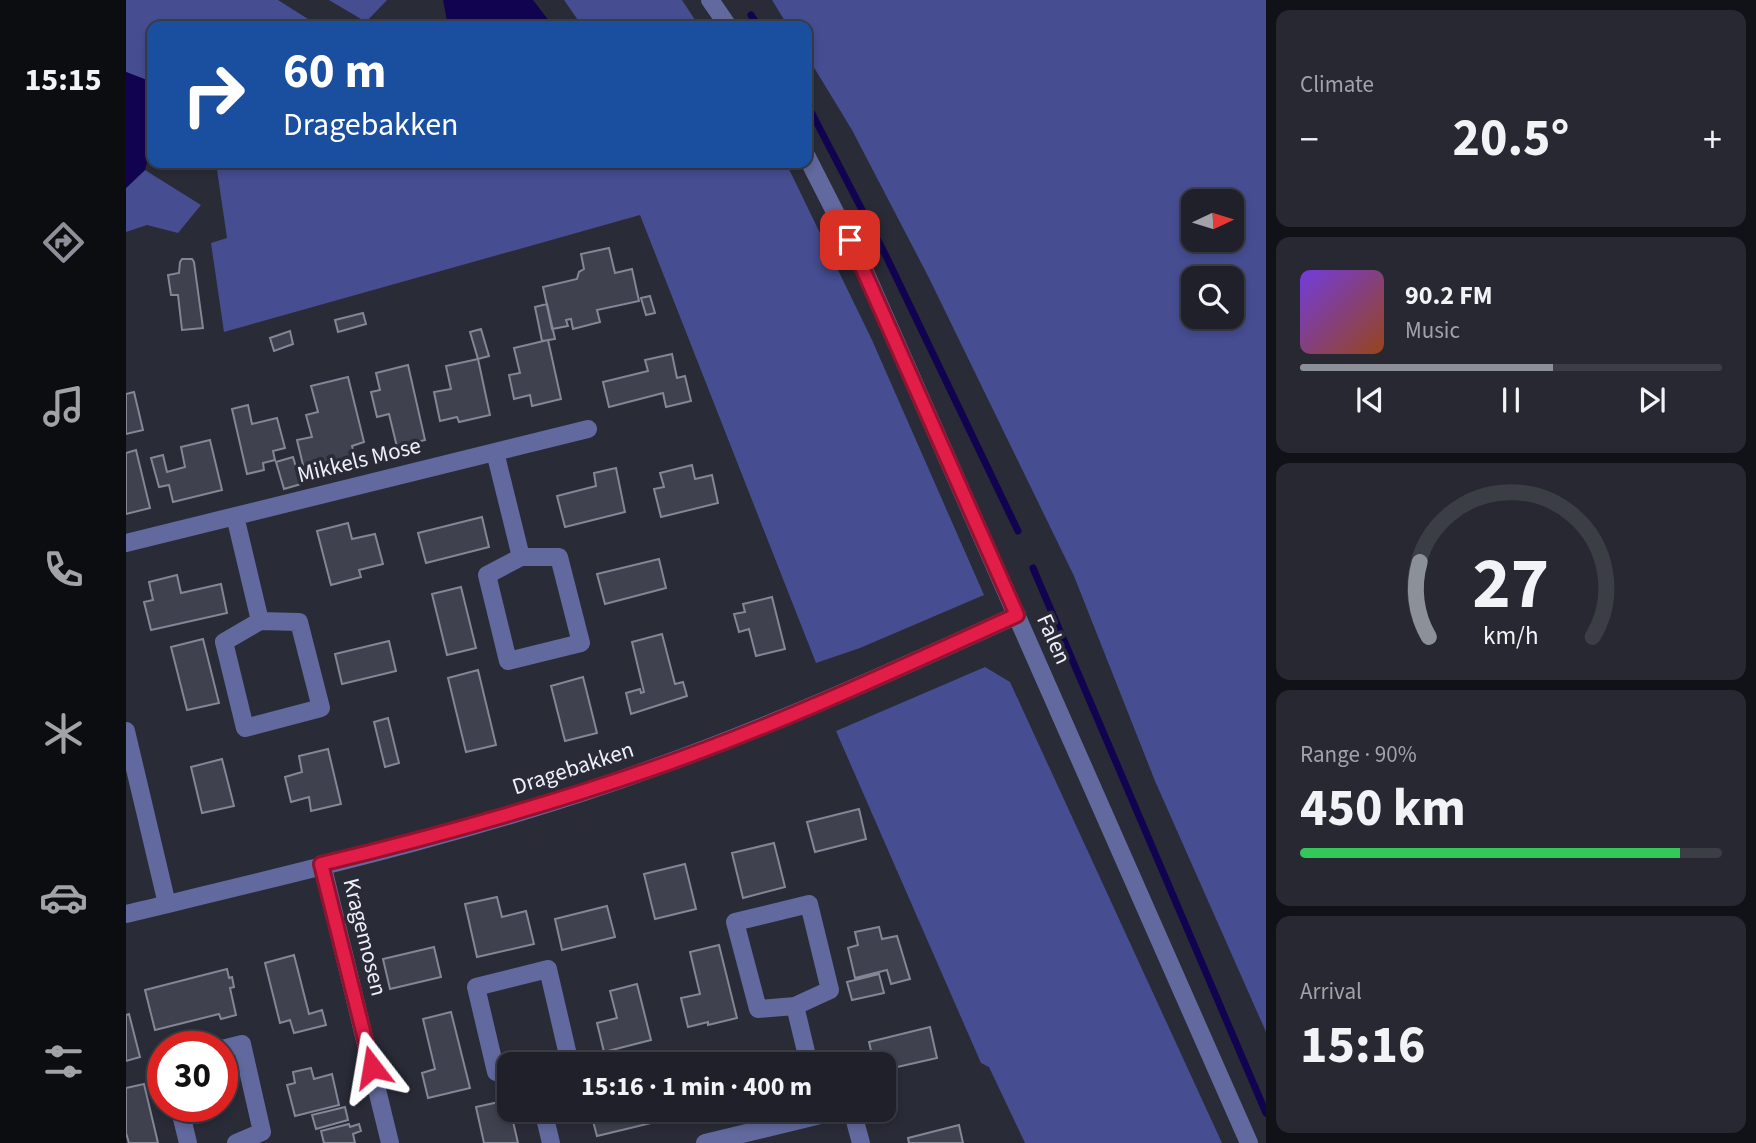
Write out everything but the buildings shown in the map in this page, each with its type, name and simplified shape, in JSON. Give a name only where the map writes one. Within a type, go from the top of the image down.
[{"type":"street","points":[[710,0],[725,21]]},
{"type":"street","name":"Falen","points":[[812,167],[862,265],[1249,1143]]},
{"type":"street","name":"Mikkels Mose","points":[[126,543],[588,429]]},
{"type":"street","points":[[495,452],[521,557]]},
{"type":"street","points":[[234,516],[260,621]]},
{"type":"street","points":[[521,557],[559,557],[581,643],[508,661],[487,575],[521,557]]},
{"type":"street","name":"Dragebakken","points":[[126,914],[450,833],[655,768],[788,717],[1017,615]]},
{"type":"street","points":[[260,621],[299,622],[321,708],[245,728],[224,642],[260,621]]},
{"type":"street","points":[[126,731],[167,904]]},
{"type":"street","name":"Kragemosen","points":[[321,864],[390,1143]]},
{"type":"street","points":[[809,904],[830,990],[794,1006],[758,1010],[735,922],[809,904]]},
{"type":"street","points":[[497,1072],[476,987],[548,969],[567,1052]]},
{"type":"street","points":[[794,1006],[806,1052]]},
{"type":"street","points":[[236,1143],[262,1132],[242,1044],[238,1045]]},
{"type":"street","points":[[183,1122],[188,1143]]},
{"type":"street","points":[[546,1122],[551,1143]]},
{"type":"street","points":[[705,1143],[784,1122]]},
{"type":"street","points":[[855,1122],[861,1143]]},
{"type":"shaded area","points":[[126,0],[278,0],[311,21],[147,21],[147,80],[126,72]]},
{"type":"shaded area","points":[[329,0],[387,0],[364,21]]},
{"type":"shaded area","points":[[443,0],[533,0],[549,21],[447,21]]},
{"type":"shaded area","points":[[564,0],[682,0],[696,21],[579,21]]},
{"type":"shaded area","points":[[772,0],[1266,0],[1266,1032],[1155,781],[1074,576],[929,278],[852,130],[812,64],[812,21],[785,21]]},
{"type":"shaded area","points":[[126,72],[147,80],[147,162],[145,170],[126,188]]},
{"type":"shaded area","points":[[217,168],[788,168],[872,340],[984,595],[860,648],[816,663],[640,215],[224,332],[211,243],[227,238]]},
{"type":"shaded area","points":[[145,170],[201,205],[178,233],[147,225],[126,232],[126,188]]},
{"type":"shaded area","points":[[985,667],[1010,682],[1222,1143],[1025,1143],[989,1067],[981,1063],[836,731]]},
{"type":"waterway","points":[[751,15],[755,21]]},
{"type":"waterway","points":[[812,114],[887,258],[1018,531]]},
{"type":"waterway","points":[[1033,568],[1266,1113]]},
{"type":"route","points":[[372,1067],[321,864],[450,833],[655,768],[788,717],[1017,615],[850,240]]}]
